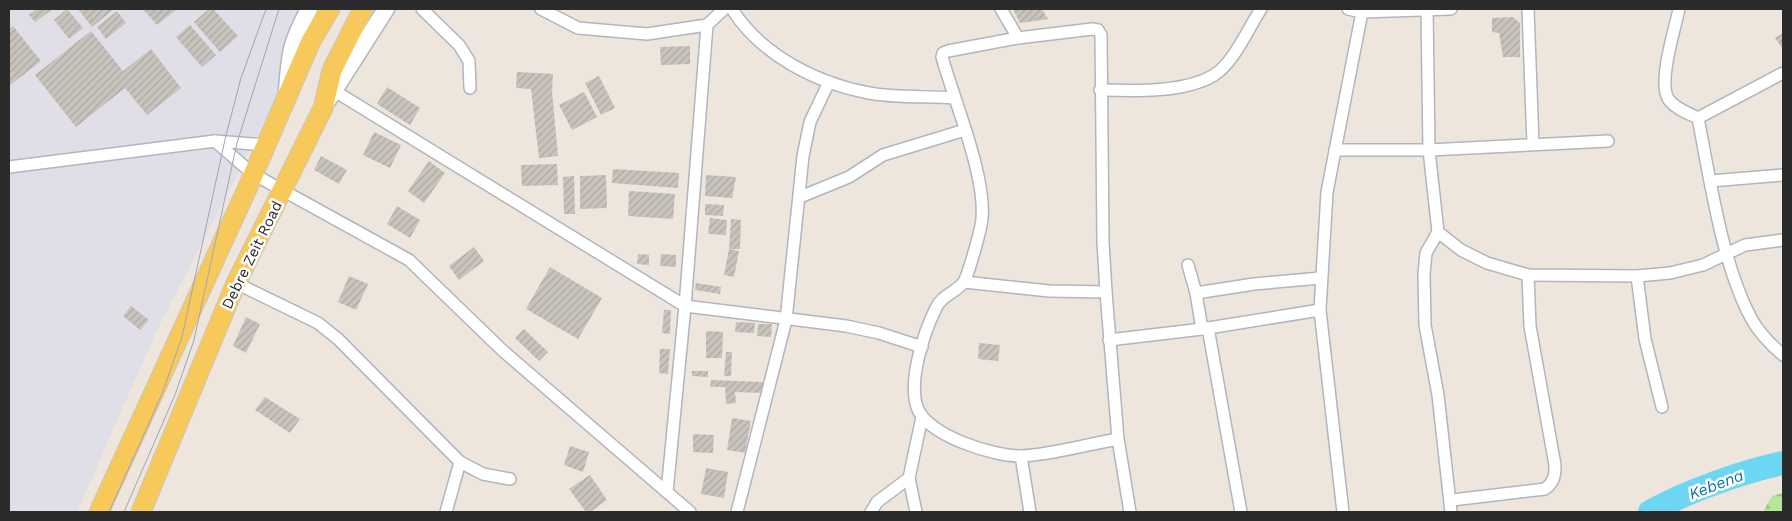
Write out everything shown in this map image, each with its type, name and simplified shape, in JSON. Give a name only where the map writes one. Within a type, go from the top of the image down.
[{"type":"main road","points":[[287,96],[290,50],[297,31],[309,9]]},
{"type":"main road","name":"Debre Zeit Road","points":[[99,512],[267,145],[311,41],[330,9]]},
{"type":"main road","points":[[323,108],[332,70],[363,9]]},
{"type":"main road","name":"Debre Zeit Road","points":[[141,512],[236,283],[323,108],[386,9]]},
{"type":"street","points":[[422,9],[459,45],[469,61],[470,88]]},
{"type":"street","points":[[540,9],[578,28],[647,34],[707,25],[724,9]]},
{"type":"street","points":[[732,9],[754,37],[778,56],[829,82],[870,93],[953,98]]},
{"type":"street","points":[[1001,9],[1018,38]]},
{"type":"street","points":[[1100,90],[1163,90],[1214,75],[1227,63],[1262,9]]},
{"type":"street","points":[[1348,9],[1362,12],[1451,9]]},
{"type":"street","points":[[1427,9],[1429,150],[1438,232],[1426,253],[1424,274],[1425,325],[1438,396],[1451,506],[1545,489],[1555,477],[1555,465],[1530,326],[1528,275]]},
{"type":"street","points":[[1528,9],[1533,144]]},
{"type":"street","points":[[1679,9],[1664,81],[1667,98],[1676,107],[1698,118]]},
{"type":"street","points":[[1343,512],[1320,310],[1321,278],[1327,192],[1362,12]]},
{"type":"street","points":[[667,492],[685,306],[707,25]]},
{"type":"street","points":[[1118,440],[1021,456],[972,448],[954,440],[922,417],[917,408],[914,396],[922,347],[937,305],[964,282],[982,220],[983,208],[965,130],[953,98],[942,58],[943,53],[1018,38],[1092,29],[1098,30],[1101,41],[1100,90],[1109,340],[1118,440],[1130,512]]},
{"type":"street","points":[[1698,118],[1783,73]]},
{"type":"street","points":[[736,512],[786,320],[803,156],[810,122],[829,82]]},
{"type":"street","points":[[333,90],[685,306],[846,326],[879,333],[922,347]]},
{"type":"street","points":[[1698,118],[1710,181],[1737,286],[1751,319],[1769,343],[1783,355]]},
{"type":"street","points":[[800,197],[849,177],[883,155],[965,130]]},
{"type":"street","points":[[9,166],[215,141],[267,145]]},
{"type":"street","points":[[215,141],[253,174],[282,192],[409,260],[502,350],[690,512]]},
{"type":"street","points":[[1335,150],[1429,150],[1608,141]]},
{"type":"street","points":[[1710,181],[1783,175]]},
{"type":"street","points":[[1438,232],[1461,250],[1487,263],[1528,275],[1637,276],[1703,265],[1745,245],[1783,240]]},
{"type":"street","points":[[1188,265],[1205,329],[1241,512]]},
{"type":"street","points":[[1637,276],[1646,339],[1662,407]]},
{"type":"street","points":[[1196,293],[1254,284],[1321,278]]},
{"type":"street","points":[[964,282],[1049,291],[1106,292]]},
{"type":"street","points":[[236,283],[318,323],[338,339],[460,462],[483,474],[510,479]]},
{"type":"street","points":[[1109,340],[1205,329],[1320,310]]},
{"type":"street","points":[[916,512],[909,478],[922,417]]},
{"type":"street","points":[[1021,456],[1030,512]]},
{"type":"street","points":[[446,512],[460,462]]},
{"type":"street","points":[[871,512],[877,502],[909,478]]},
{"type":"shaded area","points":[[9,9],[322,9],[157,330],[77,512],[9,512]]},
{"type":"green space","points":[[1783,493],[1783,512],[1763,512],[1772,496]]},
{"type":"building","points":[[37,9],[53,9],[35,22],[29,15]]},
{"type":"building","points":[[67,9],[83,28],[69,39],[54,20]]},
{"type":"building","points":[[78,9],[114,9],[92,27]]},
{"type":"building","points":[[143,9],[177,9],[157,25]]},
{"type":"building","points":[[209,9],[213,9],[238,36],[220,52],[194,22]]},
{"type":"building","points":[[1013,9],[1042,9],[1048,19],[1020,23]]},
{"type":"building","points":[[117,11],[126,23],[106,39],[97,27]]},
{"type":"building","points":[[1513,17],[1520,23],[1520,57],[1503,57],[1499,33],[1492,32],[1492,18]]},
{"type":"building","points":[[190,25],[216,55],[202,67],[176,37]]},
{"type":"building","points":[[13,26],[41,61],[9,86],[9,29]]},
{"type":"building","points":[[91,31],[123,71],[151,49],[181,88],[147,115],[125,88],[76,127],[35,75]]},
{"type":"building","points":[[1783,33],[1783,49],[1775,38]]},
{"type":"building","points":[[690,46],[690,64],[661,65],[660,47]]},
{"type":"building","points":[[517,72],[553,74],[552,91],[558,156],[539,158],[531,89],[516,88]]},
{"type":"building","points":[[599,76],[615,108],[601,115],[585,83]]},
{"type":"building","points":[[387,87],[420,108],[410,125],[377,104]]},
{"type":"building","points":[[584,92],[597,117],[572,130],[559,105]]},
{"type":"building","points":[[374,132],[401,145],[390,168],[363,155]]},
{"type":"building","points":[[321,156],[347,170],[339,184],[314,170]]},
{"type":"building","points":[[429,161],[445,173],[424,203],[408,191]]},
{"type":"building","points":[[557,164],[558,185],[522,186],[521,165]]},
{"type":"building","points":[[613,169],[679,173],[678,188],[612,183]]},
{"type":"building","points":[[606,175],[607,208],[580,209],[580,176]]},
{"type":"building","points":[[706,175],[736,177],[732,198],[705,196]]},
{"type":"building","points":[[574,176],[575,214],[564,214],[563,177]]},
{"type":"building","points":[[629,191],[675,194],[673,219],[628,216]]},
{"type":"building","points":[[705,204],[724,205],[723,216],[705,215]]},
{"type":"building","points":[[397,206],[420,220],[410,238],[387,224]]},
{"type":"building","points":[[710,218],[727,220],[726,235],[708,234]]},
{"type":"building","points":[[731,219],[741,220],[740,249],[729,249]]},
{"type":"building","points":[[474,247],[484,261],[459,280],[449,266]]},
{"type":"building","points":[[729,249],[739,251],[734,277],[724,275]]},
{"type":"building","points":[[638,254],[649,255],[649,265],[637,264]]},
{"type":"building","points":[[661,254],[676,255],[676,267],[660,266]]},
{"type":"building","points":[[550,267],[602,298],[578,339],[526,309]]},
{"type":"building","points":[[349,276],[368,284],[356,310],[338,302]]},
{"type":"building","points":[[696,283],[721,287],[720,294],[695,290]]},
{"type":"building","points":[[131,306],[149,320],[140,330],[123,316]]},
{"type":"building","points":[[664,310],[671,310],[670,334],[662,333]]},
{"type":"building","points":[[246,317],[260,324],[246,353],[233,346]]},
{"type":"building","points":[[736,322],[755,323],[754,333],[735,332]]},
{"type":"building","points":[[758,324],[772,324],[771,337],[757,336]]},
{"type":"building","points":[[524,329],[548,352],[539,361],[515,338]]},
{"type":"building","points":[[706,331],[723,332],[722,358],[706,358]]},
{"type":"building","points":[[979,343],[1000,345],[998,361],[978,359]]},
{"type":"building","points":[[660,349],[670,349],[668,374],[659,373]]},
{"type":"building","points":[[726,352],[732,352],[731,376],[724,376]]},
{"type":"building","points":[[692,371],[708,371],[708,377],[692,376]]},
{"type":"building","points":[[711,380],[763,382],[763,393],[735,392],[736,403],[726,404],[725,387],[710,387]]},
{"type":"building","points":[[265,397],[300,419],[290,433],[255,410]]},
{"type":"building","points":[[732,418],[751,421],[745,453],[727,450]]},
{"type":"building","points":[[693,434],[714,435],[713,453],[693,452]]},
{"type":"building","points":[[570,446],[589,452],[583,472],[564,465]]},
{"type":"building","points":[[706,468],[728,472],[724,498],[701,494]]},
{"type":"building","points":[[590,475],[607,500],[590,512],[586,512],[569,489]]},
{"type":"waterway","name":"Kebena","points":[[1650,512],[1715,483],[1783,463]]},
{"type":"tram line","points":[[109,512],[162,394],[182,337],[226,135],[241,78],[266,9]]},
{"type":"tram line","points":[[124,512],[175,395],[194,340],[237,143],[279,9]]}]
